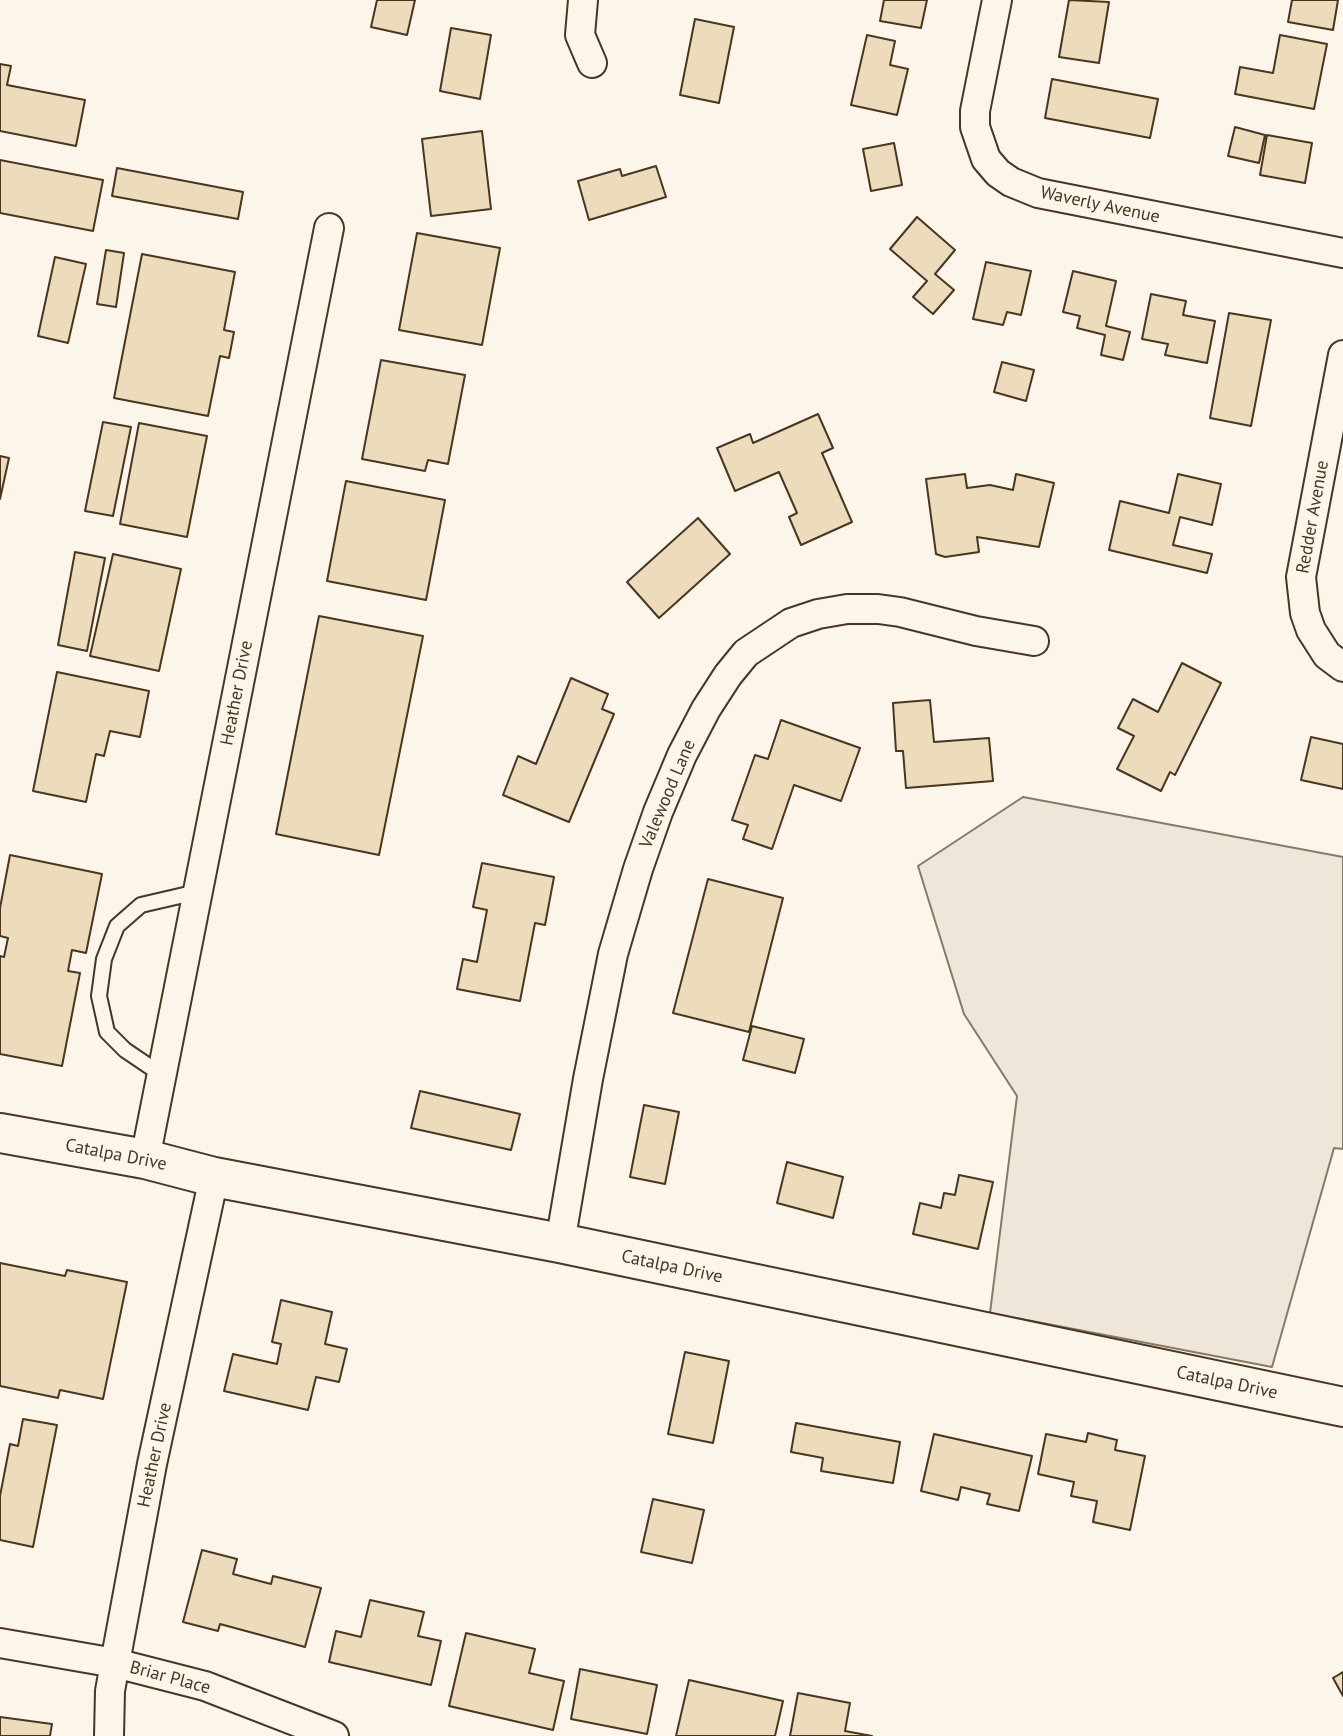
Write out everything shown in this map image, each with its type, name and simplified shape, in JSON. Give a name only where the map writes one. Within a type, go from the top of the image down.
[{"type":"street","points":[[583,0],[580,35],[592,63]]},
{"type":"street","name":"Waverly Avenue","points":[[997,0],[975,111],[975,127],[986,159],[998,173],[1011,182],[1038,193],[1343,253]]},
{"type":"street","name":"Heather Drive","points":[[145,1159],[329,228]]},
{"type":"street","name":"Redder Avenue","points":[[1343,355],[1301,577],[1305,613],[1311,630],[1327,655],[1343,667]]},
{"type":"street","name":"Valewood Lane","points":[[560,1243],[613,954],[638,869],[682,755],[706,709],[746,653],[791,623],[818,614],[847,610],[878,609],[900,612],[976,631],[1034,641]]},
{"type":"street","name":"Catalpa Drive","points":[[0,1133],[145,1159],[214,1177],[560,1243],[1343,1407]]},
{"type":"street","name":"Heather Drive","points":[[109,1736],[110,1691],[152,1464],[214,1177]]},
{"type":"street","name":"Briar Place","points":[[0,1643],[115,1663],[205,1686],[334,1736]]},
{"type":"lane","points":[[162,1074],[125,1050],[107,1032],[99,996],[104,960],[117,926],[141,905],[197,892]]},
{"type":"shaded area","points":[[1023,797],[1343,857],[1343,1149],[1334,1148],[1272,1367],[990,1313],[1017,1096],[964,1014],[918,866]]},
{"type":"building","points":[[377,0],[415,0],[407,35],[371,27]]},
{"type":"building","points":[[884,0],[927,0],[921,28],[880,21]]},
{"type":"building","points":[[1069,0],[1109,2],[1099,63],[1059,57]]},
{"type":"building","points":[[1292,0],[1338,0],[1333,30],[1288,22]]},
{"type":"building","points":[[695,19],[734,27],[719,103],[680,95]]},
{"type":"building","points":[[451,28],[491,35],[480,99],[440,91]]},
{"type":"building","points":[[867,35],[895,41],[890,65],[908,69],[897,115],[851,105]]},
{"type":"building","points":[[1280,35],[1327,44],[1314,109],[1235,94],[1240,67],[1273,73]]},
{"type":"building","points":[[0,64],[11,66],[7,85],[85,100],[76,146],[0,131]]},
{"type":"building","points":[[1052,79],[1158,99],[1150,138],[1045,118]]},
{"type":"building","points":[[1235,127],[1265,135],[1259,163],[1228,156]]},
{"type":"building","points":[[482,131],[491,209],[431,216],[422,139]]},
{"type":"building","points":[[1267,135],[1312,143],[1305,183],[1260,175]]},
{"type":"building","points":[[894,143],[902,185],[871,191],[863,149]]},
{"type":"building","points":[[0,160],[103,180],[93,231],[0,213]]},
{"type":"building","points":[[656,166],[666,197],[589,220],[578,181],[620,169],[622,176]]},
{"type":"building","points":[[117,168],[243,192],[238,219],[112,196]]},
{"type":"building","points":[[917,217],[955,250],[935,274],[954,290],[933,314],[913,297],[927,281],[890,249]]},
{"type":"building","points":[[417,233],[500,248],[482,345],[399,330]]},
{"type":"building","points":[[106,250],[124,253],[116,307],[97,304]]},
{"type":"building","points":[[142,254],[235,272],[224,330],[234,332],[229,358],[220,356],[208,416],[114,398]]},
{"type":"building","points":[[55,257],[86,264],[68,343],[38,336]]},
{"type":"building","points":[[986,262],[1031,271],[1021,315],[1007,312],[1003,325],[973,319]]},
{"type":"building","points":[[1073,271],[1116,281],[1106,326],[1130,332],[1123,360],[1101,355],[1105,335],[1077,328],[1080,316],[1063,312]]},
{"type":"building","points":[[1151,294],[1186,301],[1183,315],[1215,321],[1207,363],[1165,355],[1168,344],[1142,339]]},
{"type":"building","points":[[1229,313],[1271,320],[1251,426],[1210,418]]},
{"type":"building","points":[[381,360],[465,375],[448,464],[428,460],[425,471],[362,459]]},
{"type":"building","points":[[1002,362],[1034,370],[1026,401],[994,392]]},
{"type":"building","points":[[818,414],[833,448],[822,453],[852,522],[801,545],[789,517],[797,513],[779,472],[735,491],[717,448],[750,434],[753,443]]},
{"type":"building","points":[[103,422],[131,427],[113,516],[85,511]]},
{"type":"building","points":[[139,423],[207,436],[187,537],[120,524]]},
{"type":"building","points":[[0,456],[9,458],[0,499]]},
{"type":"building","points":[[965,474],[967,488],[990,485],[1013,490],[1016,474],[1054,483],[1039,547],[977,537],[979,552],[945,557],[936,554],[926,479]]},
{"type":"building","points":[[1178,474],[1221,484],[1212,525],[1180,517],[1173,545],[1212,554],[1207,573],[1109,550],[1120,501],[1169,513]]},
{"type":"building","points":[[346,481],[445,500],[426,600],[327,581]]},
{"type":"building","points":[[698,518],[730,554],[659,618],[627,582]]},
{"type":"building","points":[[75,552],[105,558],[87,651],[58,645]]},
{"type":"building","points":[[113,554],[181,569],[159,671],[90,656]]},
{"type":"building","points":[[319,616],[423,636],[379,855],[276,834]]},
{"type":"building","points":[[1182,663],[1221,683],[1175,775],[1170,772],[1161,791],[1117,769],[1134,736],[1118,728],[1133,699],[1158,712]]},
{"type":"building","points":[[57,672],[149,691],[140,737],[110,731],[104,756],[96,754],[86,802],[33,791]]},
{"type":"building","points":[[571,678],[608,694],[602,709],[614,714],[569,822],[503,795],[518,756],[536,764]]},
{"type":"building","points":[[930,700],[934,742],[989,738],[993,781],[906,788],[903,751],[896,751],[893,703]]},
{"type":"building","points":[[781,720],[860,748],[841,801],[794,785],[772,849],[743,839],[748,825],[732,820],[755,755],[768,759]]},
{"type":"building","points":[[1311,737],[1343,744],[1343,789],[1301,780]]},
{"type":"building","points":[[10,855],[102,874],[86,953],[72,950],[68,971],[80,973],[62,1066],[0,1054],[0,956],[4,957],[8,938],[0,936],[0,908]]},
{"type":"building","points":[[482,863],[554,877],[545,925],[535,923],[520,1001],[457,989],[463,959],[477,962],[487,910],[473,907]]},
{"type":"building","points":[[708,879],[783,898],[749,1032],[673,1013]]},
{"type":"building","points":[[752,1026],[804,1039],[795,1073],[743,1060]]},
{"type":"building","points":[[420,1091],[520,1114],[511,1150],[411,1128]]},
{"type":"building","points":[[644,1105],[679,1112],[665,1184],[630,1177]]},
{"type":"building","points":[[787,1162],[843,1177],[833,1218],[777,1203]]},
{"type":"building","points":[[959,1175],[993,1182],[978,1249],[913,1234],[920,1203],[941,1208],[944,1193],[955,1195]]},
{"type":"building","points":[[0,1263],[65,1276],[67,1270],[127,1282],[103,1399],[60,1390],[58,1398],[0,1386]]},
{"type":"building","points":[[281,1300],[332,1312],[325,1344],[347,1349],[339,1382],[316,1377],[308,1410],[224,1391],[233,1354],[277,1364],[281,1344],[272,1342]]},
{"type":"building","points":[[685,1352],[729,1361],[713,1443],[668,1434]]},
{"type":"building","points":[[23,1419],[57,1425],[33,1547],[0,1540],[0,1496],[10,1444],[18,1446]]},
{"type":"building","points":[[796,1423],[900,1442],[893,1483],[821,1471],[823,1458],[791,1452]]},
{"type":"building","points":[[1088,1433],[1117,1440],[1115,1450],[1145,1456],[1130,1530],[1093,1522],[1097,1501],[1071,1496],[1074,1482],[1038,1474],[1046,1434],[1086,1442]]},
{"type":"building","points":[[934,1434],[1032,1456],[1019,1511],[987,1504],[990,1494],[961,1487],[958,1500],[921,1491]]},
{"type":"building","points":[[653,1499],[704,1510],[692,1563],[641,1552]]},
{"type":"building","points":[[202,1550],[237,1559],[233,1574],[271,1584],[273,1576],[321,1588],[305,1647],[220,1624],[218,1631],[183,1622]]},
{"type":"building","points":[[370,1600],[424,1612],[418,1636],[441,1641],[431,1685],[329,1662],[336,1631],[361,1637]]},
{"type":"building","points":[[466,1633],[535,1649],[529,1673],[564,1681],[553,1730],[449,1706]]},
{"type":"building","points":[[580,1669],[657,1685],[647,1734],[571,1719]]},
{"type":"building","points":[[1343,1672],[1343,1696],[1333,1678]]},
{"type":"building","points":[[689,1680],[783,1701],[775,1736],[676,1736]]},
{"type":"building","points":[[798,1693],[850,1703],[845,1731],[872,1736],[790,1736]]},
{"type":"building","points":[[0,1717],[52,1724],[50,1736],[0,1736]]}]
